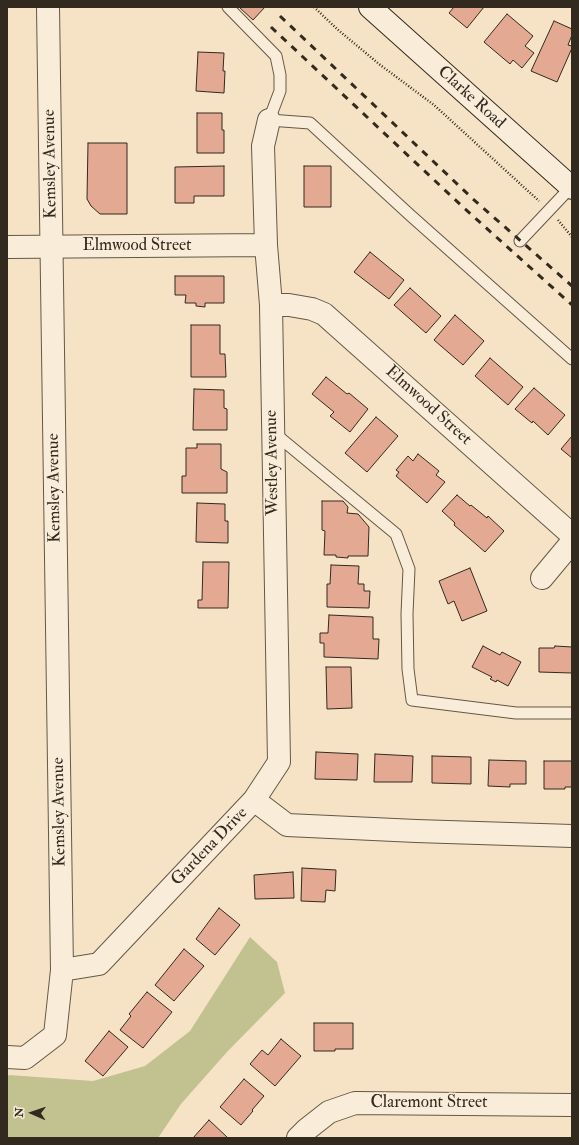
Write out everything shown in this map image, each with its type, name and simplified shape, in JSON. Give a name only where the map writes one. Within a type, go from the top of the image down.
[{"type":"street","name":"Kemsley Avenue","points":[[48,7],[62,970]]},
{"type":"street","name":"Clarke Road","points":[[370,7],[572,188]]},
{"type":"street","name":"Westley Avenue","points":[[254,800],[279,762],[272,432],[271,305],[266,245],[263,146],[269,120]]},
{"type":"street","name":"Elmwood Street","points":[[7,247],[266,245]]},
{"type":"street","name":"Elmwood Street","points":[[271,305],[289,305],[312,309],[324,314],[572,534]]},
{"type":"street","points":[[542,578],[572,542]]},
{"type":"street","name":"Gardena Drive","points":[[62,970],[99,964],[254,800],[287,825],[572,836]]},
{"type":"street","points":[[7,1057],[25,1058],[55,1035],[62,970]]},
{"type":"street","name":"Claremont Street","points":[[298,1138],[330,1112],[355,1103],[572,1104]]},
{"type":"lane","points":[[228,7],[276,56],[280,75],[280,90],[269,120],[310,123],[410,215],[572,359]]},
{"type":"lane","points":[[520,241],[572,188]]},
{"type":"lane","points":[[272,432],[396,534],[409,569],[407,661],[412,700],[516,713],[572,713]]},
{"type":"path","points":[[314,7],[379,64],[434,105],[549,211],[572,236]]},
{"type":"green space","points":[[250,937],[277,962],[285,993],[227,1052],[181,1104],[158,1138],[7,1138],[7,1077],[9,1075],[93,1081],[145,1066],[190,1031]]},
{"type":"building","points":[[239,7],[265,7],[253,20]]},
{"type":"building","points":[[454,7],[484,7],[467,28],[449,13]]},
{"type":"building","points":[[507,14],[533,36],[525,46],[534,53],[522,68],[513,60],[510,64],[484,42]]},
{"type":"building","points":[[554,21],[572,29],[572,35],[568,45],[572,46],[572,48],[557,82],[531,71]]},
{"type":"building","points":[[198,52],[224,53],[224,93],[196,91]]},
{"type":"building","points":[[197,113],[222,113],[224,153],[197,153]]},
{"type":"building","points":[[88,143],[127,143],[127,214],[100,214],[91,206],[87,199]]},
{"type":"building","points":[[224,166],[224,196],[194,196],[194,203],[175,203],[175,167]]},
{"type":"building","points":[[304,166],[331,166],[331,207],[304,207]]},
{"type":"building","points":[[370,252],[404,280],[389,299],[354,272]]},
{"type":"building","points":[[175,276],[224,276],[224,303],[205,303],[205,307],[196,306],[196,303],[185,303],[186,295],[175,295]]},
{"type":"building","points":[[410,288],[441,316],[426,333],[394,305]]},
{"type":"building","points":[[455,315],[484,341],[463,365],[434,340]]},
{"type":"building","points":[[191,325],[220,325],[220,354],[225,354],[226,377],[191,377]]},
{"type":"building","points":[[490,358],[523,387],[508,405],[475,376]]},
{"type":"building","points":[[326,377],[347,394],[349,393],[368,409],[350,432],[330,416],[334,412],[312,394]]},
{"type":"building","points":[[534,388],[565,415],[548,435],[533,421],[532,423],[515,409]]},
{"type":"building","points":[[194,389],[224,390],[224,408],[227,409],[227,430],[193,430]]},
{"type":"building","points":[[376,417],[398,436],[367,472],[345,453]]},
{"type":"building","points":[[572,436],[572,458],[561,449]]},
{"type":"building","points":[[197,444],[221,444],[221,469],[227,472],[227,493],[182,493],[182,476],[186,476],[186,448],[197,448]]},
{"type":"building","points":[[418,454],[439,471],[436,475],[445,482],[427,503],[396,476],[399,472],[396,470],[408,456],[413,461]]},
{"type":"building","points":[[457,495],[487,518],[488,516],[504,531],[485,552],[454,525],[455,523],[442,511]]},
{"type":"building","points":[[322,501],[343,501],[348,507],[347,513],[358,514],[369,527],[368,556],[348,556],[348,558],[336,557],[336,555],[324,555],[325,531],[322,530]]},
{"type":"building","points":[[197,503],[225,504],[225,521],[228,521],[228,543],[196,542]]},
{"type":"building","points":[[203,562],[229,562],[228,608],[198,608],[198,600],[202,600]]},
{"type":"building","points":[[331,565],[359,566],[358,584],[364,584],[364,591],[370,591],[369,608],[327,607],[327,584],[330,584]]},
{"type":"building","points":[[470,568],[487,611],[462,621],[454,601],[448,604],[439,581]]},
{"type":"building","points":[[329,615],[373,617],[373,639],[379,639],[378,659],[324,657],[324,643],[320,643],[320,633],[328,633]]},
{"type":"building","points":[[483,646],[500,655],[502,652],[521,662],[508,686],[497,680],[496,682],[490,679],[492,677],[472,667]]},
{"type":"building","points":[[555,646],[572,647],[572,673],[539,672],[539,648],[554,648]]},
{"type":"building","points":[[326,667],[351,667],[352,708],[327,709]]},
{"type":"building","points":[[316,752],[358,754],[357,780],[315,779]]},
{"type":"building","points":[[375,754],[413,756],[412,782],[374,782]]},
{"type":"building","points":[[432,756],[471,757],[471,784],[432,783]]},
{"type":"building","points":[[489,760],[526,761],[526,784],[510,784],[510,787],[488,786]]},
{"type":"building","points":[[544,761],[572,761],[572,787],[565,787],[565,789],[544,789]]},
{"type":"building","points":[[302,868],[336,870],[335,891],[326,890],[325,902],[301,901]]},
{"type":"building","points":[[293,872],[294,898],[255,899],[254,875]]},
{"type":"building","points":[[219,908],[240,925],[215,955],[196,939]]},
{"type":"building","points":[[184,949],[204,966],[174,1001],[155,985]]},
{"type":"building","points":[[147,992],[172,1012],[143,1048],[120,1030],[131,1016],[129,1014]]},
{"type":"building","points":[[314,1023],[353,1023],[353,1049],[314,1051]]},
{"type":"building","points":[[109,1031],[128,1047],[103,1076],[85,1061]]},
{"type":"building","points":[[281,1039],[301,1056],[275,1086],[250,1064],[262,1050],[268,1055]]},
{"type":"building","points":[[244,1079],[264,1096],[241,1125],[220,1107]]},
{"type":"building","points":[[209,1120],[228,1138],[193,1138]]},
{"type":"railway","points":[[280,16],[473,199],[572,286]]},
{"type":"railway","points":[[271,27],[464,208],[572,305]]}]
